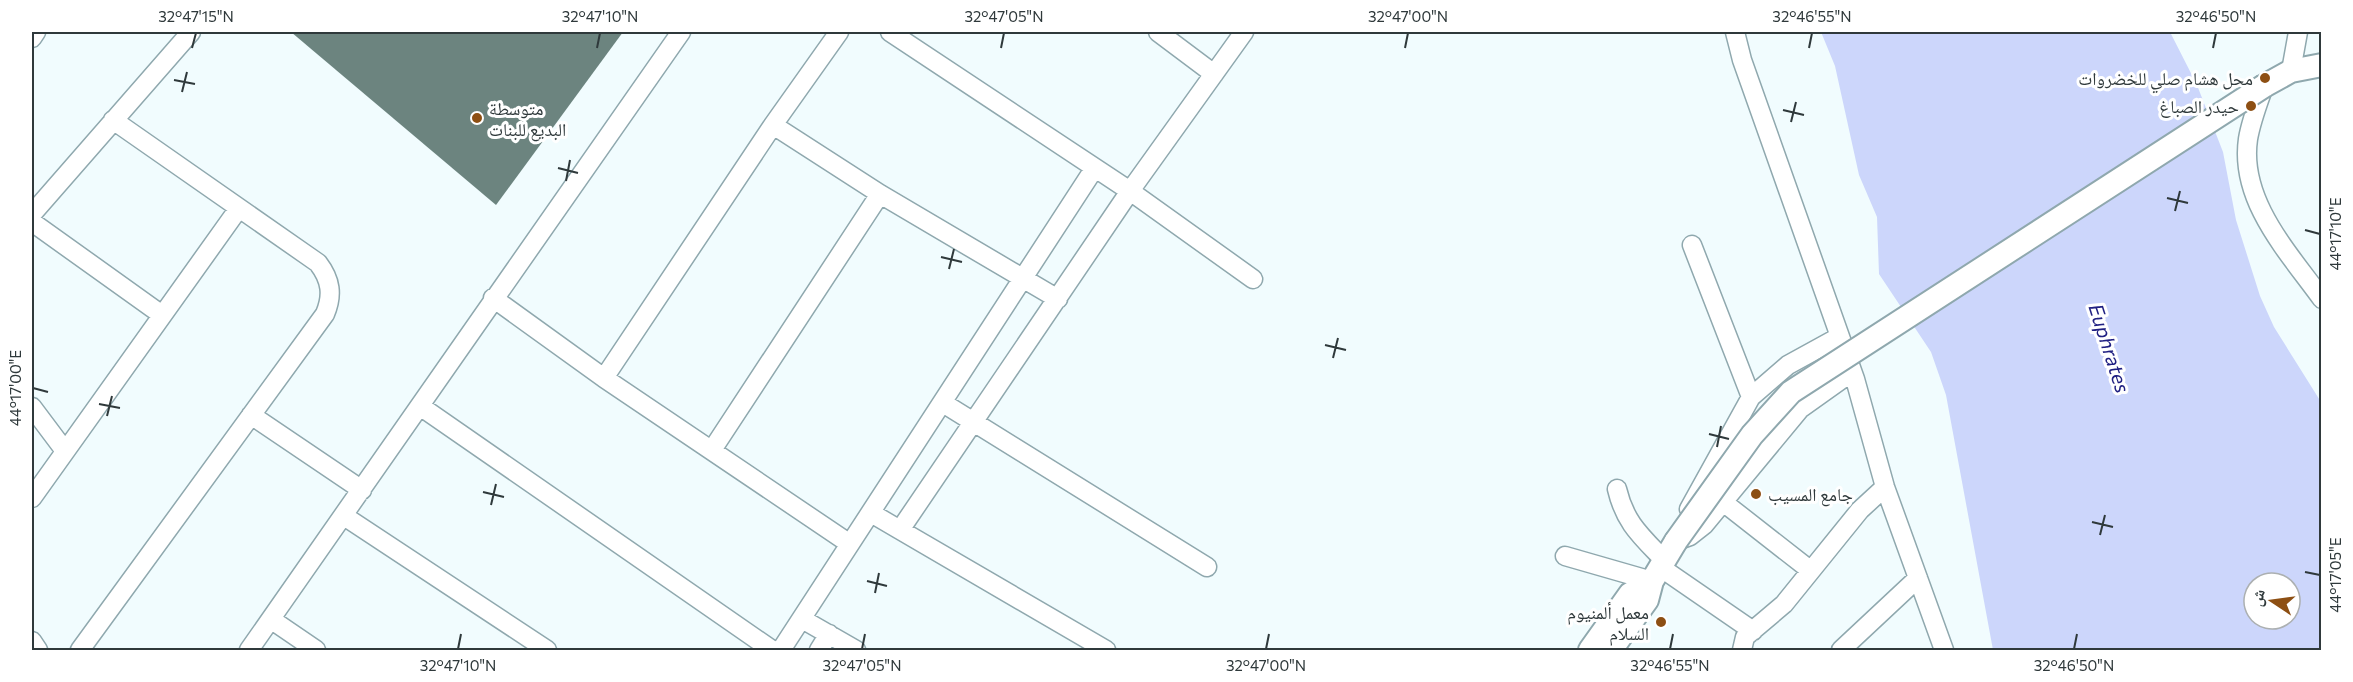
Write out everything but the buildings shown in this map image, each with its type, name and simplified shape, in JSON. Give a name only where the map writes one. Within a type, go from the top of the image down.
[{"type":"main road","points":[[1590,651],[1630,594],[1663,562],[1752,435],[1791,392],[2264,86],[2291,71],[2322,65]]},
{"type":"main road","points":[[1611,651],[1647,600],[1663,562]]},
{"type":"street","points":[[32,38],[36,32]]},
{"type":"street","points":[[32,214],[191,32]]},
{"type":"street","points":[[249,651],[493,298],[681,32]]},
{"type":"street","points":[[604,378],[773,125],[839,32]]},
{"type":"street","points":[[890,32],[1130,191],[1253,279]]},
{"type":"street","points":[[1158,32],[1214,74]]},
{"type":"street","points":[[900,530],[1130,191],[1244,32]]},
{"type":"street","points":[[1735,32],[1742,60],[1852,372],[1885,487],[1944,651]]},
{"type":"street","points":[[2291,71],[2298,32]]},
{"type":"street","points":[[2264,86],[2248,141],[2250,179],[2271,231],[2322,298]]},
{"type":"street","points":[[80,651],[325,314],[330,293],[329,282],[318,263],[114,120]]},
{"type":"street","points":[[773,125],[880,194],[1058,299]]},
{"type":"street","points":[[781,651],[1094,169]]},
{"type":"street","points":[[712,450],[880,194]]},
{"type":"street","points":[[32,498],[239,208]]},
{"type":"street","points":[[32,222],[162,315]]},
{"type":"street","points":[[1692,245],[1751,397]]},
{"type":"street","points":[[493,298],[604,378],[850,544]]},
{"type":"street","points":[[1663,562],[1685,516],[1751,397],[1773,375],[1839,337]]},
{"type":"street","points":[[1565,556],[1663,562],[1697,531],[1723,502],[1800,409],[1852,372]]},
{"type":"street","points":[[943,403],[1207,567]]},
{"type":"street","points":[[420,406],[772,651]]},
{"type":"street","points":[[32,407],[65,451]]},
{"type":"street","points":[[251,415],[362,490]]},
{"type":"street","points":[[1742,651],[1745,637],[1784,604],[1860,510],[1885,487]]},
{"type":"street","points":[[1617,489],[1622,510],[1629,524],[1663,562],[1753,631]]},
{"type":"street","points":[[1723,502],[1810,570]]},
{"type":"street","points":[[871,513],[1106,651]]},
{"type":"street","points":[[344,516],[547,651]]},
{"type":"street","points":[[1841,651],[1918,578]]},
{"type":"street","points":[[802,619],[856,651]]},
{"type":"street","points":[[272,620],[316,651]]},
{"type":"street","points":[[819,651],[828,634]]},
{"type":"street","points":[[32,641],[38,651]]},
{"type":"water","name":"Euphrates","points":[[1821,32],[2170,32],[2197,85],[2223,152],[2236,220],[2260,296],[2274,327],[2321,402],[2321,650],[1993,650],[1946,395],[1931,352],[1879,274],[1877,217],[1859,175],[1835,66]]},
{"type":"place","name":"محل هشام صلي للخضروات","points":[[2265,78]]},
{"type":"place","name":"حيدر الصباغ","points":[[2251,106]]},
{"type":"place","name":"متوسطة البديع للبنات","points":[[477,118]]},
{"type":"place","name":"جامع المسيب","points":[[1756,494]]},
{"type":"place","name":"معمل ألمنيوم السلام","points":[[1661,622]]}]
